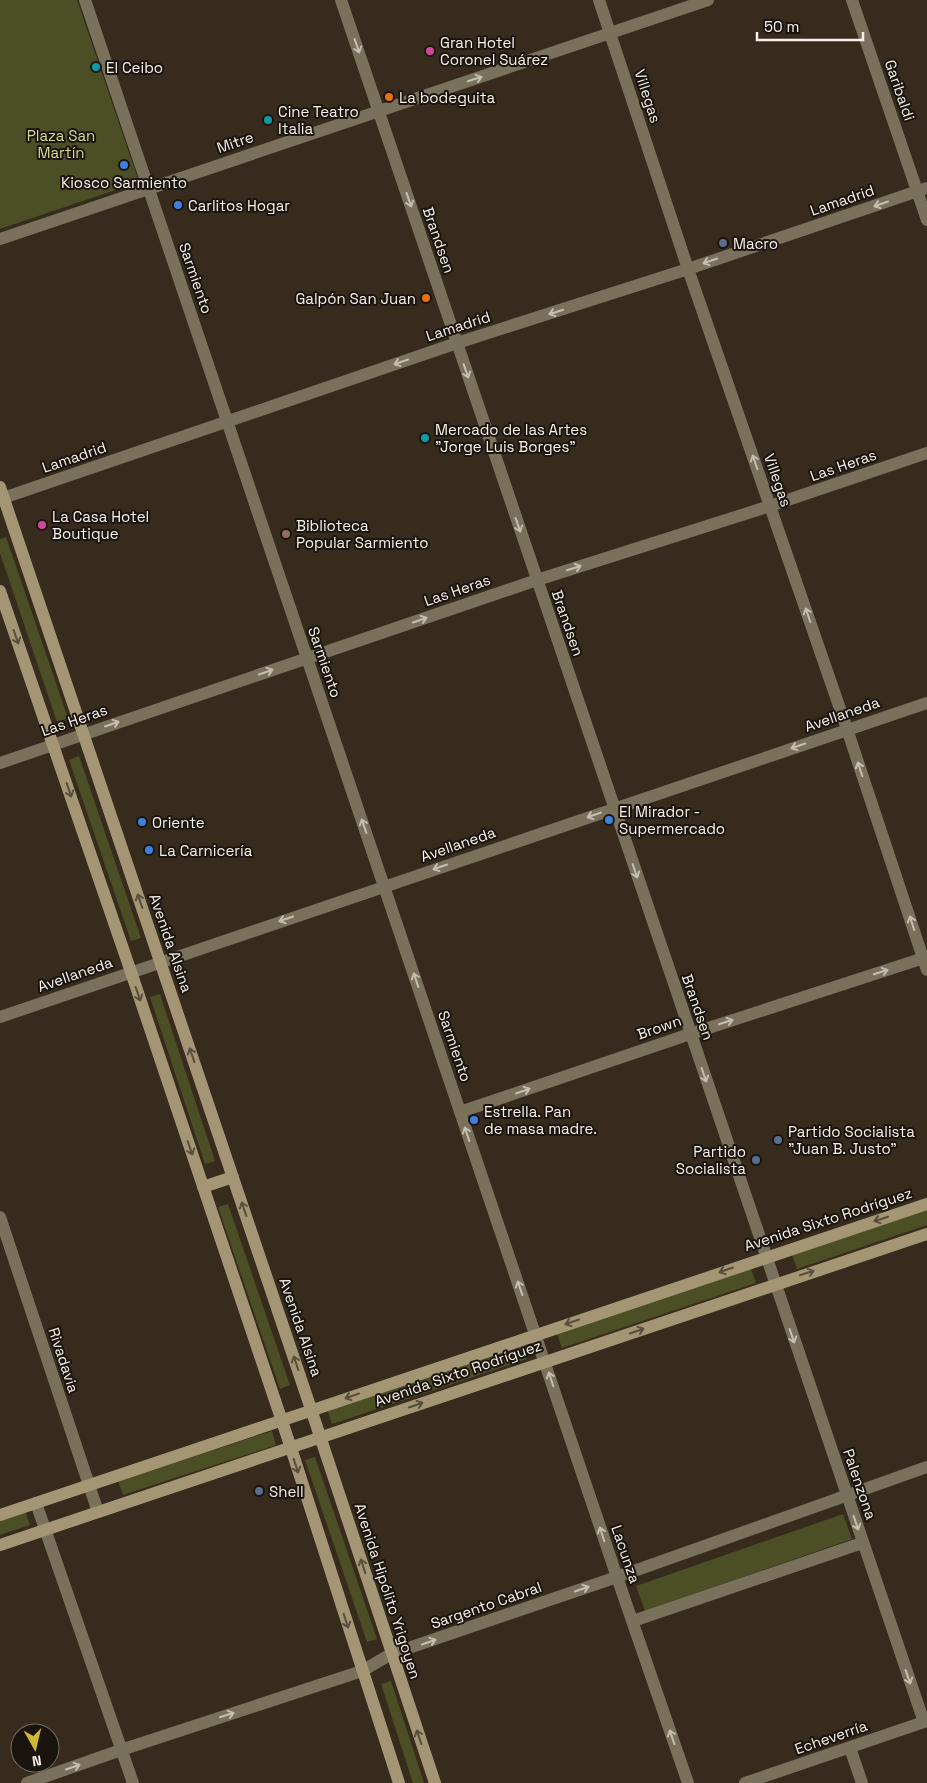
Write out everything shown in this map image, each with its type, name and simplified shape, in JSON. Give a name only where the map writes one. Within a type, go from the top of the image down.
[{"type":"main road","name":"Avenida Alsina","points":[[1,495],[84,734],[311,1409]]},
{"type":"main road","points":[[0,591],[131,972],[281,1420],[399,1783]]},
{"type":"main road","points":[[203,1187],[233,1177]]},
{"type":"main road","name":"Avenida Sixto Rodríguez","points":[[0,1515],[311,1409],[927,1204]]},
{"type":"main road","name":"Avenida Sixto Rodríguez","points":[[0,1544],[927,1234]]},
{"type":"main road","name":"Avenida Hipólito Yrigoyen","points":[[311,1409],[435,1783]]},
{"type":"street","name":"Sarmiento","points":[[86,0],[536,1334]]},
{"type":"street","name":"Brandsen","points":[[342,0],[766,1257]]},
{"type":"street","name":"Villegas","points":[[599,0],[688,269],[926,962]]},
{"type":"street","name":"Mitre","points":[[0,239],[708,0]]},
{"type":"street","name":"Garibaldi","points":[[852,0],[922,190],[927,220]]},
{"type":"street","name":"Lamadrid","points":[[1,495],[227,422],[457,343],[688,269],[922,190]]},
{"type":"street","name":"Las Heras","points":[[0,763],[537,580],[770,506],[927,453]]},
{"type":"street","name":"Avellaneda","points":[[0,1017],[927,703]]},
{"type":"street","name":"Brown","points":[[460,1112],[690,1034],[926,962]]},
{"type":"street","name":"Rivadavia","points":[[0,1217],[98,1512]]},
{"type":"street","name":"Palenzona","points":[[766,1257],[862,1543],[925,1721]]},
{"type":"street","name":"Lacunza","points":[[536,1334],[688,1783]]},
{"type":"street","name":"Sargento Cabral","points":[[27,1783],[362,1671],[392,1654],[617,1577],[927,1467]]},
{"type":"street","points":[[36,1503],[133,1783]]},
{"type":"street","points":[[633,1621],[862,1543]]},
{"type":"street","name":"Echeverría","points":[[745,1783],[925,1721]]},
{"type":"street","points":[[850,1748],[862,1783]]},
{"type":"green space","name":"Plaza San Martín","points":[[0,0],[77,0],[139,182],[0,229]]},
{"type":"green space","points":[[6,537],[68,718],[57,722],[0,553],[0,539]]},
{"type":"green space","points":[[79,756],[141,938],[131,941],[69,760]]},
{"type":"green space","points":[[160,994],[215,1161],[205,1164],[150,997]]},
{"type":"green space","points":[[228,1204],[290,1385],[280,1389],[218,1207]]},
{"type":"green space","points":[[927,1208],[927,1225],[797,1269],[792,1254]]},
{"type":"green space","points":[[751,1269],[756,1283],[562,1348],[557,1334]]},
{"type":"green space","points":[[522,1345],[527,1359],[332,1424],[327,1410]]},
{"type":"green space","points":[[272,1431],[276,1445],[123,1495],[118,1481]]},
{"type":"green space","points":[[315,1457],[377,1639],[367,1642],[305,1460]]},
{"type":"green space","points":[[25,1511],[30,1525],[0,1535],[0,1520]]},
{"type":"green space","points":[[843,1514],[852,1539],[645,1611],[636,1586]]},
{"type":"green space","points":[[391,1681],[424,1783],[413,1783],[381,1684]]},
{"type":"place","name":"Gran Hotel Coronel Suárez","points":[[430,51]]},
{"type":"place","name":"El Ceibo","points":[[96,67]]},
{"type":"place","name":"La bodeguita","points":[[389,97]]},
{"type":"place","name":"Cine Teatro Italia","points":[[268,120]]},
{"type":"place","name":"Kiosco Sarmiento","points":[[124,165]]},
{"type":"place","name":"Carlitos Hogar","points":[[178,205]]},
{"type":"place","name":"Macro","points":[[723,243]]},
{"type":"place","name":"Galpón San Juan","points":[[426,298]]},
{"type":"place","name":"Mercado de las Artes \"Jorge Luis Borges\"","points":[[425,438]]},
{"type":"place","name":"La Casa Hotel Boutique","points":[[42,525]]},
{"type":"place","name":"Biblioteca Popular Sarmiento","points":[[286,534]]},
{"type":"place","name":"El Mirador - Supermercado","points":[[609,820]]},
{"type":"place","name":"Oriente","points":[[142,822]]},
{"type":"place","name":"La Carnicería","points":[[149,850]]},
{"type":"place","name":"Estrella. Pan de masa madre.","points":[[474,1120]]},
{"type":"place","name":"Partido Socialista \"Juan B. Justo\"","points":[[778,1140]]},
{"type":"place","name":"Partido Socialista","points":[[756,1160]]},
{"type":"place","name":"Shell","points":[[259,1491]]}]
